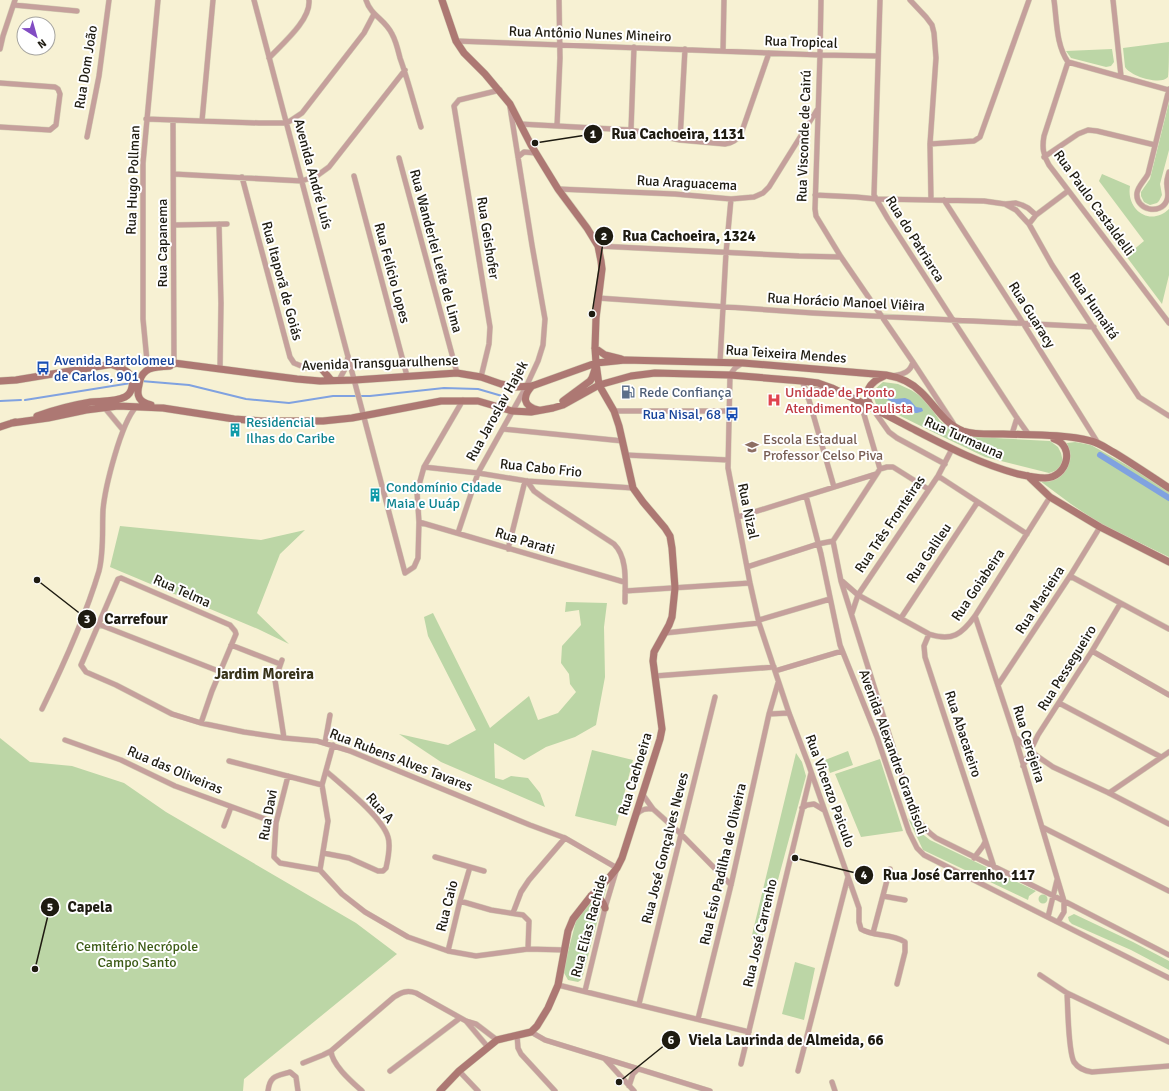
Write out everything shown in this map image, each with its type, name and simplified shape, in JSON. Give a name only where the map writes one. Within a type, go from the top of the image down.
[{"type":"main road","name":"Rua Cachoeira","points":[[442,0],[456,41],[464,53],[500,90],[510,104],[536,153],[558,189],[587,228],[598,246],[602,269],[596,318],[595,348],[599,385],[614,411],[633,488],[642,502],[665,528],[670,536],[672,548],[675,588],[672,617],[654,652],[653,661],[662,729],[660,738],[622,858],[617,868],[591,896],[573,919],[568,930],[558,984],[548,1008],[537,1026],[531,1032]]},
{"type":"main road","points":[[595,348],[605,355],[626,360]]},
{"type":"main road","name":"Rua Teixeira Mendes","points":[[596,363],[626,360],[720,362],[889,375],[913,384],[922,392],[946,420],[955,426]]},
{"type":"main road","points":[[0,382],[131,361],[174,364]]},
{"type":"main road","name":"Avenida Transguarulhense","points":[[174,364],[297,379],[355,380],[457,373],[481,377],[507,386],[529,386],[596,363]]},
{"type":"main road","points":[[553,408],[590,381],[594,375],[596,363]]},
{"type":"main road","points":[[12,424],[70,406],[124,398],[131,391],[133,383],[132,378],[127,371],[112,364]]},
{"type":"main road","points":[[163,408],[145,403],[140,399],[137,392],[140,379],[146,371],[152,368],[174,364]]},
{"type":"main road","points":[[321,368],[331,380]]},
{"type":"main road","name":"Rua Teixeira Mendes","points":[[599,385],[631,376],[655,373],[730,375],[802,381]]},
{"type":"main road","points":[[867,407],[868,388],[875,380],[889,375]]},
{"type":"main road","name":"Rua Turmauna","points":[[802,381],[818,383],[832,388],[867,407],[985,464],[1027,476],[1044,478],[1053,477],[1060,473],[1065,467],[1066,449],[1064,444],[1046,436]]},
{"type":"main road","points":[[0,426],[104,407],[163,408],[261,422],[323,421],[441,401],[463,400],[478,401],[512,411],[541,410],[553,408],[568,402],[599,385]]},
{"type":"main road","points":[[529,386],[524,397],[528,406],[541,410]]},
{"type":"main road","points":[[955,426],[972,433],[1046,436],[1098,443],[1169,488]]},
{"type":"main road","points":[[1027,476],[1050,497],[1100,527],[1169,562]]},
{"type":"main road","points":[[591,896],[599,898],[603,902],[604,908]]},
{"type":"main road","points":[[440,1091],[459,1071],[496,1040],[531,1032]]},
{"type":"street","name":"Rua Dom João","points":[[87,137],[99,76],[109,0]]},
{"type":"street","name":"Rua Hugo Pollman","points":[[146,361],[144,319],[143,163],[158,0]]},
{"type":"street","points":[[202,120],[213,0]]},
{"type":"street","name":"Avenida André Luís","points":[[254,0],[355,380],[379,482],[405,573],[414,567],[418,558],[419,522]]},
{"type":"street","points":[[269,58],[302,21],[307,13],[309,0]]},
{"type":"street","points":[[366,0],[370,9],[383,21],[393,35],[405,70],[421,127]]},
{"type":"street","points":[[557,126],[560,0]]},
{"type":"street","points":[[723,51],[724,0]]},
{"type":"street","name":"Rua Visconde de Cairú","points":[[821,0],[814,209],[816,216],[841,257],[955,426]]},
{"type":"street","name":"Rua do Patriarca","points":[[880,0],[873,190],[876,199],[953,320],[1017,418],[1030,435]]},
{"type":"street","points":[[910,0],[932,25],[934,33],[936,58],[930,144],[930,200]]},
{"type":"street","points":[[930,144],[974,141],[980,137],[1030,0]]},
{"type":"street","points":[[1054,0],[1060,46],[1062,54],[1068,62],[1169,89],[1148,174],[1137,192],[1138,199],[1145,208],[1151,210],[1156,209],[1162,207],[1166,202],[1169,194],[1166,183],[1169,172]]},
{"type":"street","points":[[1113,0],[1121,76]]},
{"type":"street","points":[[0,49],[14,3],[77,11]]},
{"type":"street","points":[[146,119],[202,120],[259,124],[287,123],[302,113],[364,33],[374,14]]},
{"type":"street","name":"Rua Antônio Nunes Mineiro","points":[[456,41],[723,51]]},
{"type":"street","points":[[631,130],[634,47]]},
{"type":"street","points":[[680,140],[685,49]]},
{"type":"street","name":"Rua Tropical","points":[[723,51],[820,56],[878,56]]},
{"type":"street","points":[[520,124],[631,130],[680,140],[725,144],[732,143],[740,134],[769,53]]},
{"type":"street","name":"Rua Paulo Castaldelli","points":[[1068,62],[1044,136],[1042,146],[1044,157],[1048,165],[1169,323]]},
{"type":"street","points":[[174,174],[302,181],[318,175],[329,167],[405,70]]},
{"type":"street","points":[[0,83],[55,88],[58,89],[60,94],[56,125],[53,129],[0,127]]},
{"type":"street","name":"Rua Geishofer","points":[[481,377],[489,344],[490,327],[454,108],[455,104],[459,100],[500,90]]},
{"type":"street","name":"Rua Jaroslav Hajek","points":[[510,104],[532,246],[545,318],[543,345],[529,386]]},
{"type":"street","name":"Rua Araguacema","points":[[558,189],[675,194],[731,199],[754,197],[769,187],[818,109]]},
{"type":"street","name":"Rua Capanema","points":[[173,120],[174,364]]},
{"type":"street","points":[[1044,157],[1078,134],[1088,130],[1155,145]]},
{"type":"street","points":[[518,157],[524,152],[536,153]]},
{"type":"street","name":"Rua Wanderlei Leite de Lima","points":[[399,158],[457,373]]},
{"type":"street","name":"Rua Felício Lopes","points":[[354,176],[407,376]]},
{"type":"street","name":"Rua Itaporã de Goiás","points":[[242,177],[290,357],[298,366],[306,368],[346,367]]},
{"type":"street","points":[[1029,224],[1036,215],[1068,191]]},
{"type":"street","points":[[815,195],[876,199],[944,200],[1022,205],[1036,215]]},
{"type":"street","points":[[720,362],[722,307],[731,199]]},
{"type":"street","name":"Rua Guaracy","points":[[944,200],[1098,443]]},
{"type":"street","name":"Rua Humaitá","points":[[1005,204],[1016,210],[1029,224],[1052,265],[1139,397],[1169,416]]},
{"type":"street","points":[[219,224],[221,303],[220,369]]},
{"type":"street","points":[[174,225],[228,224]]},
{"type":"street","points":[[598,246],[726,253],[841,257]]},
{"type":"street","name":"Rua Horácio Manoel Viêira","points":[[598,298],[722,307],[1094,327]]},
{"type":"street","name":"Avenida André Luís","points":[[339,380],[346,367],[348,354]]},
{"type":"street","points":[[889,375],[908,371],[913,362]]},
{"type":"street","points":[[730,375],[734,368],[743,363]]},
{"type":"street","name":"Rua Nizal","points":[[730,375],[728,411],[729,479],[738,517],[750,583],[759,621],[774,669]]},
{"type":"street","points":[[802,381],[834,487]]},
{"type":"street","points":[[808,398],[814,390],[832,388]]},
{"type":"street","name":"Rua Jaroslav Hajek","points":[[458,533],[478,473],[512,411],[524,397]]},
{"type":"street","points":[[419,522],[417,492],[424,467],[463,400]]},
{"type":"street","points":[[104,407],[123,430]]},
{"type":"street","points":[[42,709],[83,617],[99,569],[102,553],[106,490],[123,430],[131,412],[136,407]]},
{"type":"street","points":[[747,567],[818,544],[832,541],[880,468],[867,407]]},
{"type":"street","name":"Rua Turmauna","points":[[867,407],[889,432],[897,438],[945,464]]},
{"type":"street","points":[[614,411],[728,411]]},
{"type":"street","points":[[1012,434],[1017,418]]},
{"type":"street","points":[[503,429],[622,440]]},
{"type":"street","name":"Rua Três Fronteiras","points":[[852,614],[858,595],[938,476],[952,449]]},
{"type":"street","points":[[626,455],[728,460]]},
{"type":"street","name":"Rua Cabo Frio","points":[[424,467],[478,473],[526,481],[633,488]]},
{"type":"street","points":[[880,468],[893,468],[928,489]]},
{"type":"street","points":[[738,517],[876,474]]},
{"type":"street","points":[[938,476],[977,503],[1027,534]]},
{"type":"street","points":[[508,549],[526,481]]},
{"type":"street","points":[[526,481],[534,491],[544,499],[614,544],[619,549],[622,556],[625,602]]},
{"type":"street","name":"Avenida Alexandre Grandisoli","points":[[806,496],[842,651],[877,737],[909,832],[917,848],[924,855],[1169,978]]},
{"type":"street","name":"Rua Goiabeira","points":[[841,581],[858,595],[929,634],[940,638],[949,638],[966,628],[975,616],[1050,497]]},
{"type":"street","name":"Rua Galileu","points":[[901,618],[977,503]]},
{"type":"street","name":"Rua Parati","points":[[419,522],[624,582]]},
{"type":"street","name":"Rua Macieira","points":[[998,685],[1070,576],[1100,527]]},
{"type":"street","name":"Avenida Alexandre Grandisoli","points":[[832,541],[841,581],[916,817],[928,832],[936,838],[974,858],[994,866],[1064,901],[1169,956]]},
{"type":"street","points":[[1070,576],[1169,629]]},
{"type":"street","name":"Rua Telma","points":[[98,624],[117,580],[121,578],[233,628],[236,634],[231,645]]},
{"type":"street","points":[[625,591],[750,583]]},
{"type":"street","points":[[665,633],[759,621],[830,599]]},
{"type":"street","name":"Rua Pessegueiro","points":[[1023,766],[1038,736],[1120,604]]},
{"type":"street","name":"Rua Cerejeira","points":[[975,616],[1015,737],[1064,901]]},
{"type":"street","points":[[98,624],[221,672]]},
{"type":"street","name":"Rua Rubens Alves Tavares","points":[[98,624],[81,665],[86,672],[116,685],[172,714],[201,723],[333,745],[565,838],[617,868]]},
{"type":"street","name":"Rua Abacateiro","points":[[929,634],[924,646],[925,657],[994,866]]},
{"type":"street","points":[[201,723],[231,645],[281,662],[275,680],[284,738]]},
{"type":"street","points":[[655,676],[774,669],[842,651]]},
{"type":"street","points":[[1092,651],[1169,695]]},
{"type":"street","name":"Rua Vicenzo Paiculo","points":[[774,669],[812,772],[859,908],[860,929],[866,932],[898,938],[905,942],[905,952],[898,984]]},
{"type":"street","name":"Rua Ésio Padilha de Oliveira","points":[[698,1019],[731,885],[769,714],[778,682]]},
{"type":"street","name":"Rua José Gonçalves Neves","points":[[638,1004],[715,697]]},
{"type":"street","points":[[1059,703],[1161,757]]},
{"type":"street","points":[[769,714],[789,713]]},
{"type":"street","points":[[326,743],[330,715]]},
{"type":"street","points":[[1015,737],[1053,767],[1109,793],[1169,824]]},
{"type":"street","name":"Rua das Oliveiras","points":[[65,740],[121,760],[174,786],[276,823]]},
{"type":"street","points":[[333,745],[322,785],[328,821],[320,870],[342,894],[365,912],[408,937],[448,951],[476,956],[528,949],[565,950]]},
{"type":"street","points":[[1109,793],[1169,752]]},
{"type":"street","points":[[229,761],[322,785]]},
{"type":"street","name":"Rua A","points":[[323,853],[348,858],[378,871],[383,871],[386,868],[390,842],[386,831],[376,818],[326,771]]},
{"type":"street","name":"Rua José Carrenho","points":[[741,1064],[802,808],[812,772]]},
{"type":"street","name":"Rua Davi","points":[[288,776],[276,823],[274,849],[275,859],[280,863],[320,870]]},
{"type":"street","points":[[643,795],[653,809],[681,834],[731,885]]},
{"type":"street","points":[[802,808],[814,804],[824,810]]},
{"type":"street","points":[[224,826],[231,807]]},
{"type":"street","points":[[636,814],[640,810],[653,809]]},
{"type":"street","points":[[1042,827],[1169,891]]},
{"type":"street","points":[[513,913],[521,892],[529,880],[565,838]]},
{"type":"street","points":[[974,858],[985,842]]},
{"type":"street","points":[[435,856],[484,871]]},
{"type":"street","name":"Rua Caio","points":[[448,951],[470,867]]},
{"type":"street","name":"Rua Elías Rachide","points":[[585,991],[604,908],[617,868]]},
{"type":"street","points":[[873,933],[890,869]]},
{"type":"street","points":[[798,1071],[848,876]]},
{"type":"street","name":"Rua Cerejeira","points":[[1053,896],[1057,880]]},
{"type":"street","points":[[883,896],[905,900]]},
{"type":"street","points":[[1048,917],[1053,896]]},
{"type":"street","points":[[460,901],[490,910],[523,915],[529,920],[528,949]]},
{"type":"street","points":[[1058,922],[1064,912],[1064,901]]},
{"type":"street","points":[[1040,975],[1068,993],[1169,1042]]},
{"type":"street","points":[[558,984],[749,1032]]},
{"type":"street","points":[[303,1063],[331,1051],[394,997],[401,992],[409,990],[460,1018],[476,1024],[496,1040]]},
{"type":"street","points":[[1068,993],[1071,1050],[1075,1063],[1079,1068],[1092,1072],[1169,1066]]},
{"type":"street","points":[[390,1071],[460,1018]]},
{"type":"street","points":[[466,1021],[487,1046]]},
{"type":"street","points":[[531,1032],[545,1040],[710,1091]]},
{"type":"street","points":[[517,1035],[518,1048],[521,1054],[556,1091]]},
{"type":"street","points":[[331,1051],[331,1056],[337,1064],[362,1091]]},
{"type":"street","points":[[604,1058],[634,1091]]},
{"type":"street","points":[[629,1086],[633,1074],[638,1069]]},
{"type":"street","points":[[459,1071],[478,1091]]},
{"type":"street","points":[[268,1091],[272,1078],[290,1072],[296,1077],[298,1091]]},
{"type":"street","points":[[832,1082],[835,1091]]},
{"type":"green space","points":[[1169,42],[1168,77],[1164,80],[1146,79],[1133,74],[1125,67],[1123,48]]},
{"type":"green space","points":[[1112,49],[1114,62],[1111,66],[1106,67],[1071,58],[1066,51]]},
{"type":"green space","points":[[1169,102],[1169,150],[1160,184],[1162,195],[1157,203],[1150,205],[1144,202],[1141,192],[1150,179]]},
{"type":"green space","points":[[1102,174],[1130,186],[1132,202],[1136,209],[1141,213],[1147,216],[1154,216],[1162,214],[1169,209],[1169,275],[1162,304],[1126,256],[1144,241],[1099,181]]},
{"type":"green space","points":[[883,382],[898,384],[925,399],[940,421],[958,434],[1050,441],[1058,447],[1063,462],[1058,470],[1049,473],[985,457],[876,404],[874,398],[875,389]]},
{"type":"green space","points":[[1075,442],[1091,445],[1169,489],[1169,557],[1099,523],[1040,481],[1047,480],[1069,459],[1067,443]]},
{"type":"green space","points":[[120,526],[261,540],[305,530],[280,554],[257,613],[289,644],[258,629],[110,567]]},
{"type":"green space","points":[[566,602],[607,603],[604,627],[605,677],[596,725],[575,737],[546,747],[524,760],[494,743],[495,778],[503,780],[511,776],[528,778],[540,793],[545,807],[441,762],[399,734],[448,745],[476,730],[428,636],[424,617],[433,613],[490,728],[529,696],[538,720],[558,713],[576,692],[570,684],[569,674],[561,663],[562,646],[581,625],[579,610],[565,612]]},
{"type":"green space","name":"Cemitério Necrópole Campo Santo","points":[[0,738],[30,762],[72,766],[124,783],[166,812],[356,923],[397,954],[244,1079],[243,1091],[0,1091]]},
{"type":"green space","points":[[592,750],[633,760],[616,826],[575,816]]},
{"type":"green space","points":[[848,751],[853,765],[830,773],[825,760]]},
{"type":"green space","points":[[796,753],[802,762],[806,776],[762,939],[751,939]]},
{"type":"green space","points":[[880,759],[903,831],[861,837],[835,774]]},
{"type":"green space","points":[[908,818],[920,832],[930,840],[1036,891],[1029,896],[1028,900],[923,850]]},
{"type":"green space","points":[[607,885],[581,980],[578,982],[568,980],[563,971],[577,917]]},
{"type":"green space","points":[[1041,895],[1045,895],[1047,899],[1045,903],[1041,903],[1039,901],[1039,897]]},
{"type":"green space","points":[[1074,914],[1169,961],[1169,970],[1131,950],[1072,924],[1068,917]]},
{"type":"green space","points":[[795,962],[815,968],[804,1020],[782,1014]]},
{"type":"water","points":[[885,394],[895,399],[905,398],[910,400],[916,407],[922,408],[923,411],[916,413],[912,412],[883,396]]},
{"type":"waterway","points":[[141,381],[189,385],[246,399],[289,403],[333,396],[370,396],[444,388],[478,389],[509,398]]},
{"type":"waterway","points":[[25,400],[131,383]]},
{"type":"waterway","points":[[0,401],[21,400]]},
{"type":"waterway","points":[[1100,455],[1169,498]]},
{"type":"place","name":"Rua Cachoeira, 1131","points":[[535,143]]},
{"type":"place","name":"Rua Cachoeira, 1324","points":[[592,314]]},
{"type":"place","name":"Avenida Bartolomeu de Carlos, 901","points":[[43,368]]},
{"type":"place","name":"Rede Confiança","points":[[628,392]]},
{"type":"place","name":"Unidade de Pronto Atendimento Paulista","points":[[774,400]]},
{"type":"place","name":"Rua Nisal, 68","points":[[732,414]]},
{"type":"place","name":"Residencial Ilhas do Caribe","points":[[235,430]]},
{"type":"place","name":"Escola Estadual Professor Celso Piva","points":[[752,447]]},
{"type":"place","name":"Condomínio Cidade Maia e Uuáp","points":[[375,495]]},
{"type":"place","name":"Carrefour","points":[[37,580]]},
{"type":"place","name":"Rua José Carrenho, 117","points":[[795,858]]},
{"type":"place","name":"Capela","points":[[35,969]]},
{"type":"place","name":"Viela Laurinda de Almeida, 66","points":[[619,1082]]},
{"type":"district","name":"Jardim Moreira","points":[[264,674]]}]
